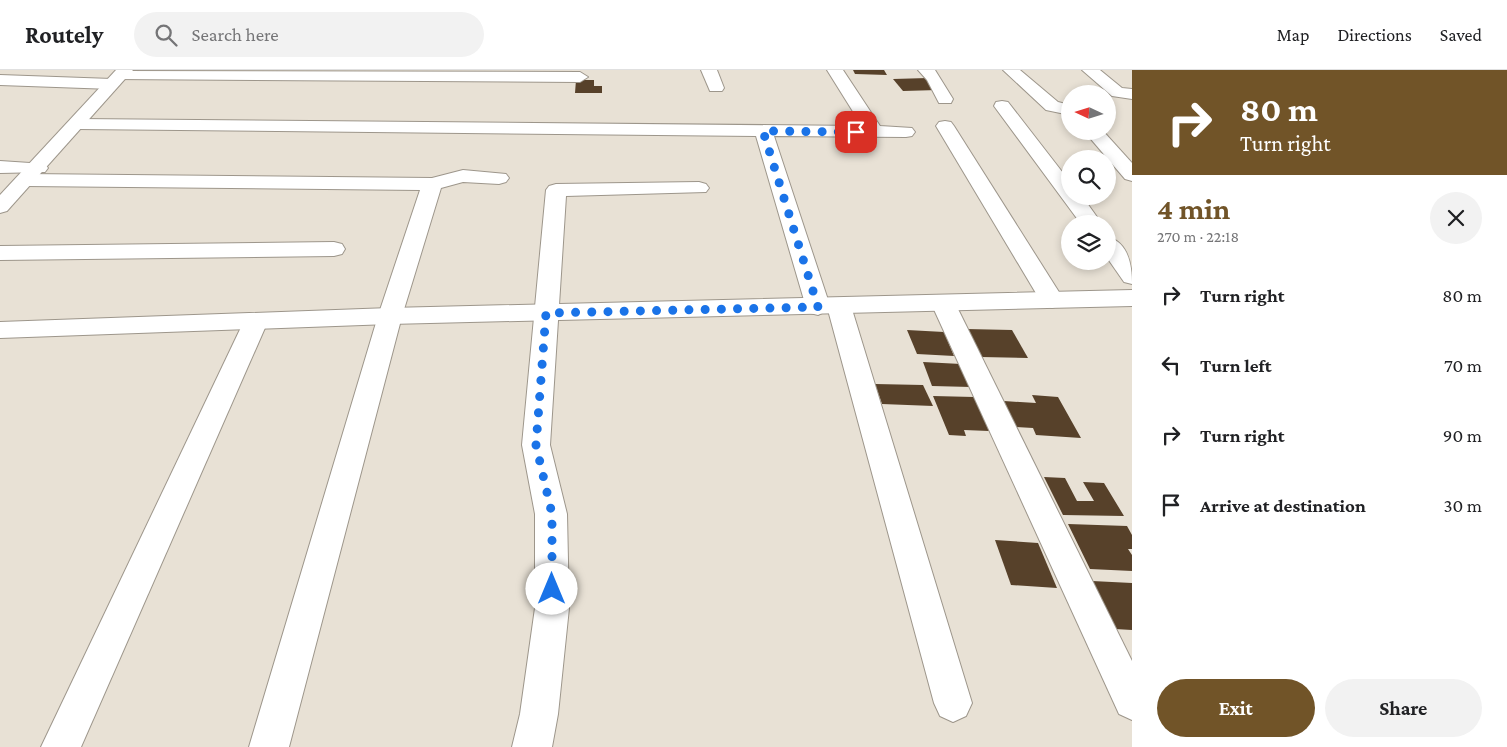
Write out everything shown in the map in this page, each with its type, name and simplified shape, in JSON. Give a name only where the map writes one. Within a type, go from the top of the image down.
[{"type":"street","points":[[709,70],[716,88]]},
{"type":"street","points":[[835,70],[875,132]]},
{"type":"street","points":[[926,70],[934,78],[945,99]]},
{"type":"street","points":[[1011,70],[1052,106],[1061,108]]},
{"type":"street","points":[[1090,70],[1118,93],[1132,94]]},
{"type":"street","points":[[0,207],[78,124],[119,76]]},
{"type":"street","points":[[0,80],[119,76],[580,77]]},
{"type":"street","points":[[1002,106],[1061,184]]},
{"type":"street","points":[[78,124],[906,132]]},
{"type":"street","points":[[945,126],[1052,300]]},
{"type":"street","points":[[763,131],[829,306],[954,703]]},
{"type":"street","points":[[1101,140],[1132,175]]},
{"type":"street","points":[[0,168],[32,174],[432,184],[462,176],[499,178]]},
{"type":"street","points":[[269,747],[390,316],[432,184]]},
{"type":"street","points":[[532,747],[539,714],[552,608],[552,514],[536,445],[556,190],[699,188]]},
{"type":"street","points":[[1077,205],[1085,215]]},
{"type":"street","points":[[0,253],[334,249]]},
{"type":"street","points":[[1116,255],[1132,276]]},
{"type":"street","points":[[0,330],[390,316],[1132,298]]},
{"type":"street","points":[[943,303],[1132,700]]},
{"type":"street","points":[[62,747],[256,321]]},
{"type":"building","points":[[853,70],[884,70],[887,75],[855,74]]},
{"type":"building","points":[[928,78],[938,90],[903,91],[893,79]]},
{"type":"building","points":[[576,80],[594,80],[594,86],[602,86],[602,93],[575,93]]},
{"type":"building","points":[[966,329],[1012,330],[1028,358],[981,357]]},
{"type":"building","points":[[907,330],[944,332],[954,356],[917,354]]},
{"type":"building","points":[[923,362],[961,364],[971,387],[932,386]]},
{"type":"building","points":[[875,384],[923,385],[933,406],[882,404]]},
{"type":"building","points":[[1032,395],[1058,397],[1081,438],[1036,435],[1033,428],[1016,427],[1004,401],[1036,403]]},
{"type":"building","points":[[933,396],[974,397],[989,431],[964,430],[966,436],[949,435]]},
{"type":"building","points":[[1044,477],[1065,478],[1077,501],[1094,501],[1083,482],[1104,483],[1124,516],[1063,515]]},
{"type":"building","points":[[1068,524],[1127,526],[1132,535],[1132,549],[1128,549],[1132,555],[1132,571],[1090,569]]},
{"type":"building","points":[[995,540],[1038,543],[1057,588],[1011,585]]},
{"type":"building","points":[[1092,581],[1132,583],[1132,630],[1115,629]]},
{"type":"route","points":[[552,589],[552,514],[536,445],[546,313],[818,307],[763,131],[856,132]]}]
